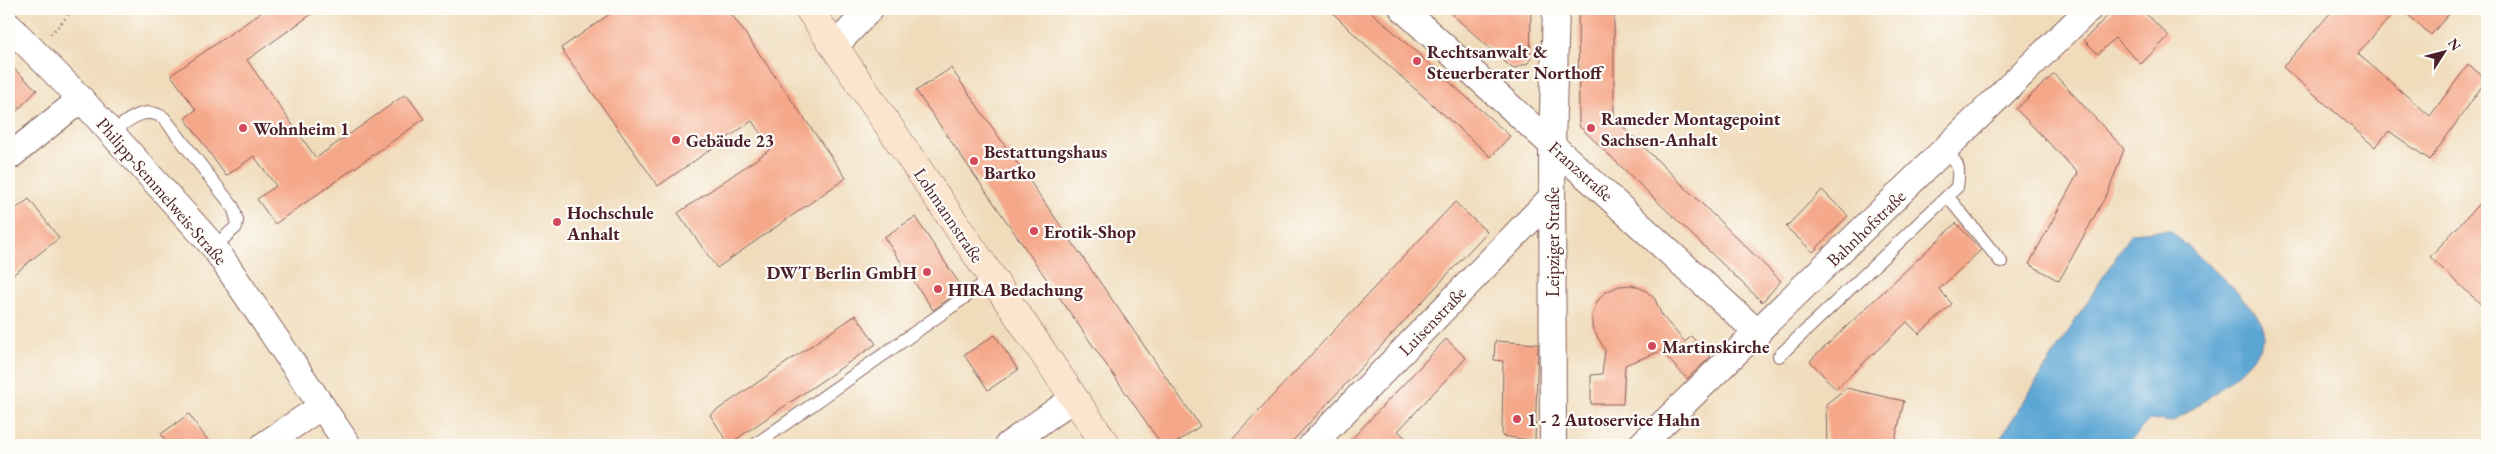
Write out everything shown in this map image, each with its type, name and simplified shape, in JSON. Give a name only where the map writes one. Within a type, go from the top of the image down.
[{"type":"main road","name":"Lohmannstraße","points":[[809,9],[1106,445]]},
{"type":"street","points":[[834,47],[870,9]]},
{"type":"street","name":"Franzstraße","points":[[1403,9],[1758,333]]},
{"type":"street","name":"Leipziger Straße","points":[[1553,445],[1552,144],[1556,9]]},
{"type":"street","name":"Bahnhofstraße","points":[[1642,445],[2089,9]]},
{"type":"street","name":"Philipp-Semmelweis-Straße","points":[[9,26],[112,132],[214,247],[348,445]]},
{"type":"street","points":[[9,157],[81,99]]},
{"type":"street","name":"Luisenstraße","points":[[1312,445],[1552,197]]},
{"type":"street","points":[[1008,445],[1074,398]]},
{"type":"street","points":[[264,445],[322,406]]},
{"type":"lane","points":[[112,132],[134,117],[145,113],[155,113],[164,118],[224,194],[236,214],[236,227],[214,247]]},
{"type":"lane","points":[[1779,356],[1948,198],[1957,187],[1960,173],[1958,163],[1945,150]]},
{"type":"lane","points":[[1948,198],[2001,262]]},
{"type":"lane","points":[[755,445],[992,278]]},
{"type":"path","points":[[35,51],[74,9]]},
{"type":"water","points":[[2170,230],[2223,278],[2250,306],[2264,330],[2263,341],[2256,354],[2244,368],[2197,406],[2173,422],[2150,419],[2126,445],[1996,445],[2131,233]]},
{"type":"building","points":[[266,9],[319,9],[247,60],[316,158],[406,94],[424,119],[275,224],[257,199],[276,186],[254,156],[226,176],[185,118],[196,110],[171,75]]},
{"type":"building","name":"Gebäude 23","points":[[617,9],[728,9],[846,178],[717,268],[678,213],[771,149],[752,121],[658,186],[561,48]]},
{"type":"building","points":[[1329,9],[1368,9],[1510,136],[1491,157],[1356,36]]},
{"type":"building","points":[[1446,9],[1531,9],[1530,62],[1513,69]]},
{"type":"building","points":[[1578,9],[1614,9],[1614,118],[1781,281],[1762,302],[1579,126]]},
{"type":"building","points":[[2114,9],[2141,9],[2169,36],[2141,64],[2115,38],[2098,54],[2084,40]]},
{"type":"building","points":[[2334,9],[2397,9],[2358,54],[2430,116],[2468,65],[2487,79],[2430,160],[2389,131],[2375,147],[2283,67]]},
{"type":"building","points":[[2401,9],[2453,9],[2431,35]]},
{"type":"building","points":[[9,64],[37,90],[9,119]]},
{"type":"building","points":[[951,68],[1200,426],[1173,445],[1162,445],[916,91]]},
{"type":"building","points":[[2054,74],[2124,149],[2109,190],[2059,281],[2029,264],[2078,173],[2016,109]]},
{"type":"building","points":[[1822,190],[1848,216],[1813,252],[1786,227]]},
{"type":"building","points":[[2487,195],[2487,310],[2430,257]]},
{"type":"building","points":[[29,199],[59,238],[9,278],[9,214]]},
{"type":"building","points":[[1455,202],[1487,232],[1289,445],[1226,445]]},
{"type":"building","points":[[915,217],[963,289],[933,310],[884,237]]},
{"type":"building","points":[[1956,223],[1981,250],[1939,289],[1952,304],[1919,334],[1907,322],[1836,389],[1810,361]]},
{"type":"building","name":"Martinskirche","points":[[1632,285],[1645,290],[1655,299],[1662,316],[1685,342],[1691,336],[1710,357],[1687,379],[1661,351],[1625,365],[1623,404],[1591,404],[1591,375],[1602,374],[1605,350],[1592,327],[1592,316],[1597,302],[1604,293],[1619,286]]},
{"type":"building","points":[[856,315],[876,344],[729,444],[710,415]]},
{"type":"building","points":[[995,335],[1018,370],[988,390],[964,355]]},
{"type":"building","points":[[1446,339],[1466,358],[1398,431],[1414,445],[1346,445]]},
{"type":"building","points":[[1495,341],[1538,344],[1535,441],[1502,436],[1503,361],[1494,360]]},
{"type":"building","points":[[1846,388],[1904,401],[1894,445],[1827,445],[1826,404]]},
{"type":"building","points":[[189,414],[211,445],[168,445],[161,434]]},
{"type":"place","name":"Rechtsanwalt & Steuerberater Northoff","points":[[1417,61]]},
{"type":"place","name":"Wohnheim 1","points":[[243,128]]},
{"type":"place","name":"Rameder Montagepoint Sachsen-Anhalt","points":[[1591,128]]},
{"type":"place","name":"Gebäude 23","points":[[676,140]]},
{"type":"place","name":"Bestattungshaus Bartko","points":[[974,161]]},
{"type":"place","name":"Hochschule Anhalt","points":[[557,222]]},
{"type":"place","name":"Erotik-Shop","points":[[1034,231]]},
{"type":"place","name":"DWT Berlin GmbH","points":[[927,272]]},
{"type":"place","name":"HIRA Bedachung","points":[[938,289]]},
{"type":"place","name":"Martinskirche","points":[[1652,346]]},
{"type":"place","name":"1 - 2 Autoservice Hahn","points":[[1517,419]]}]
